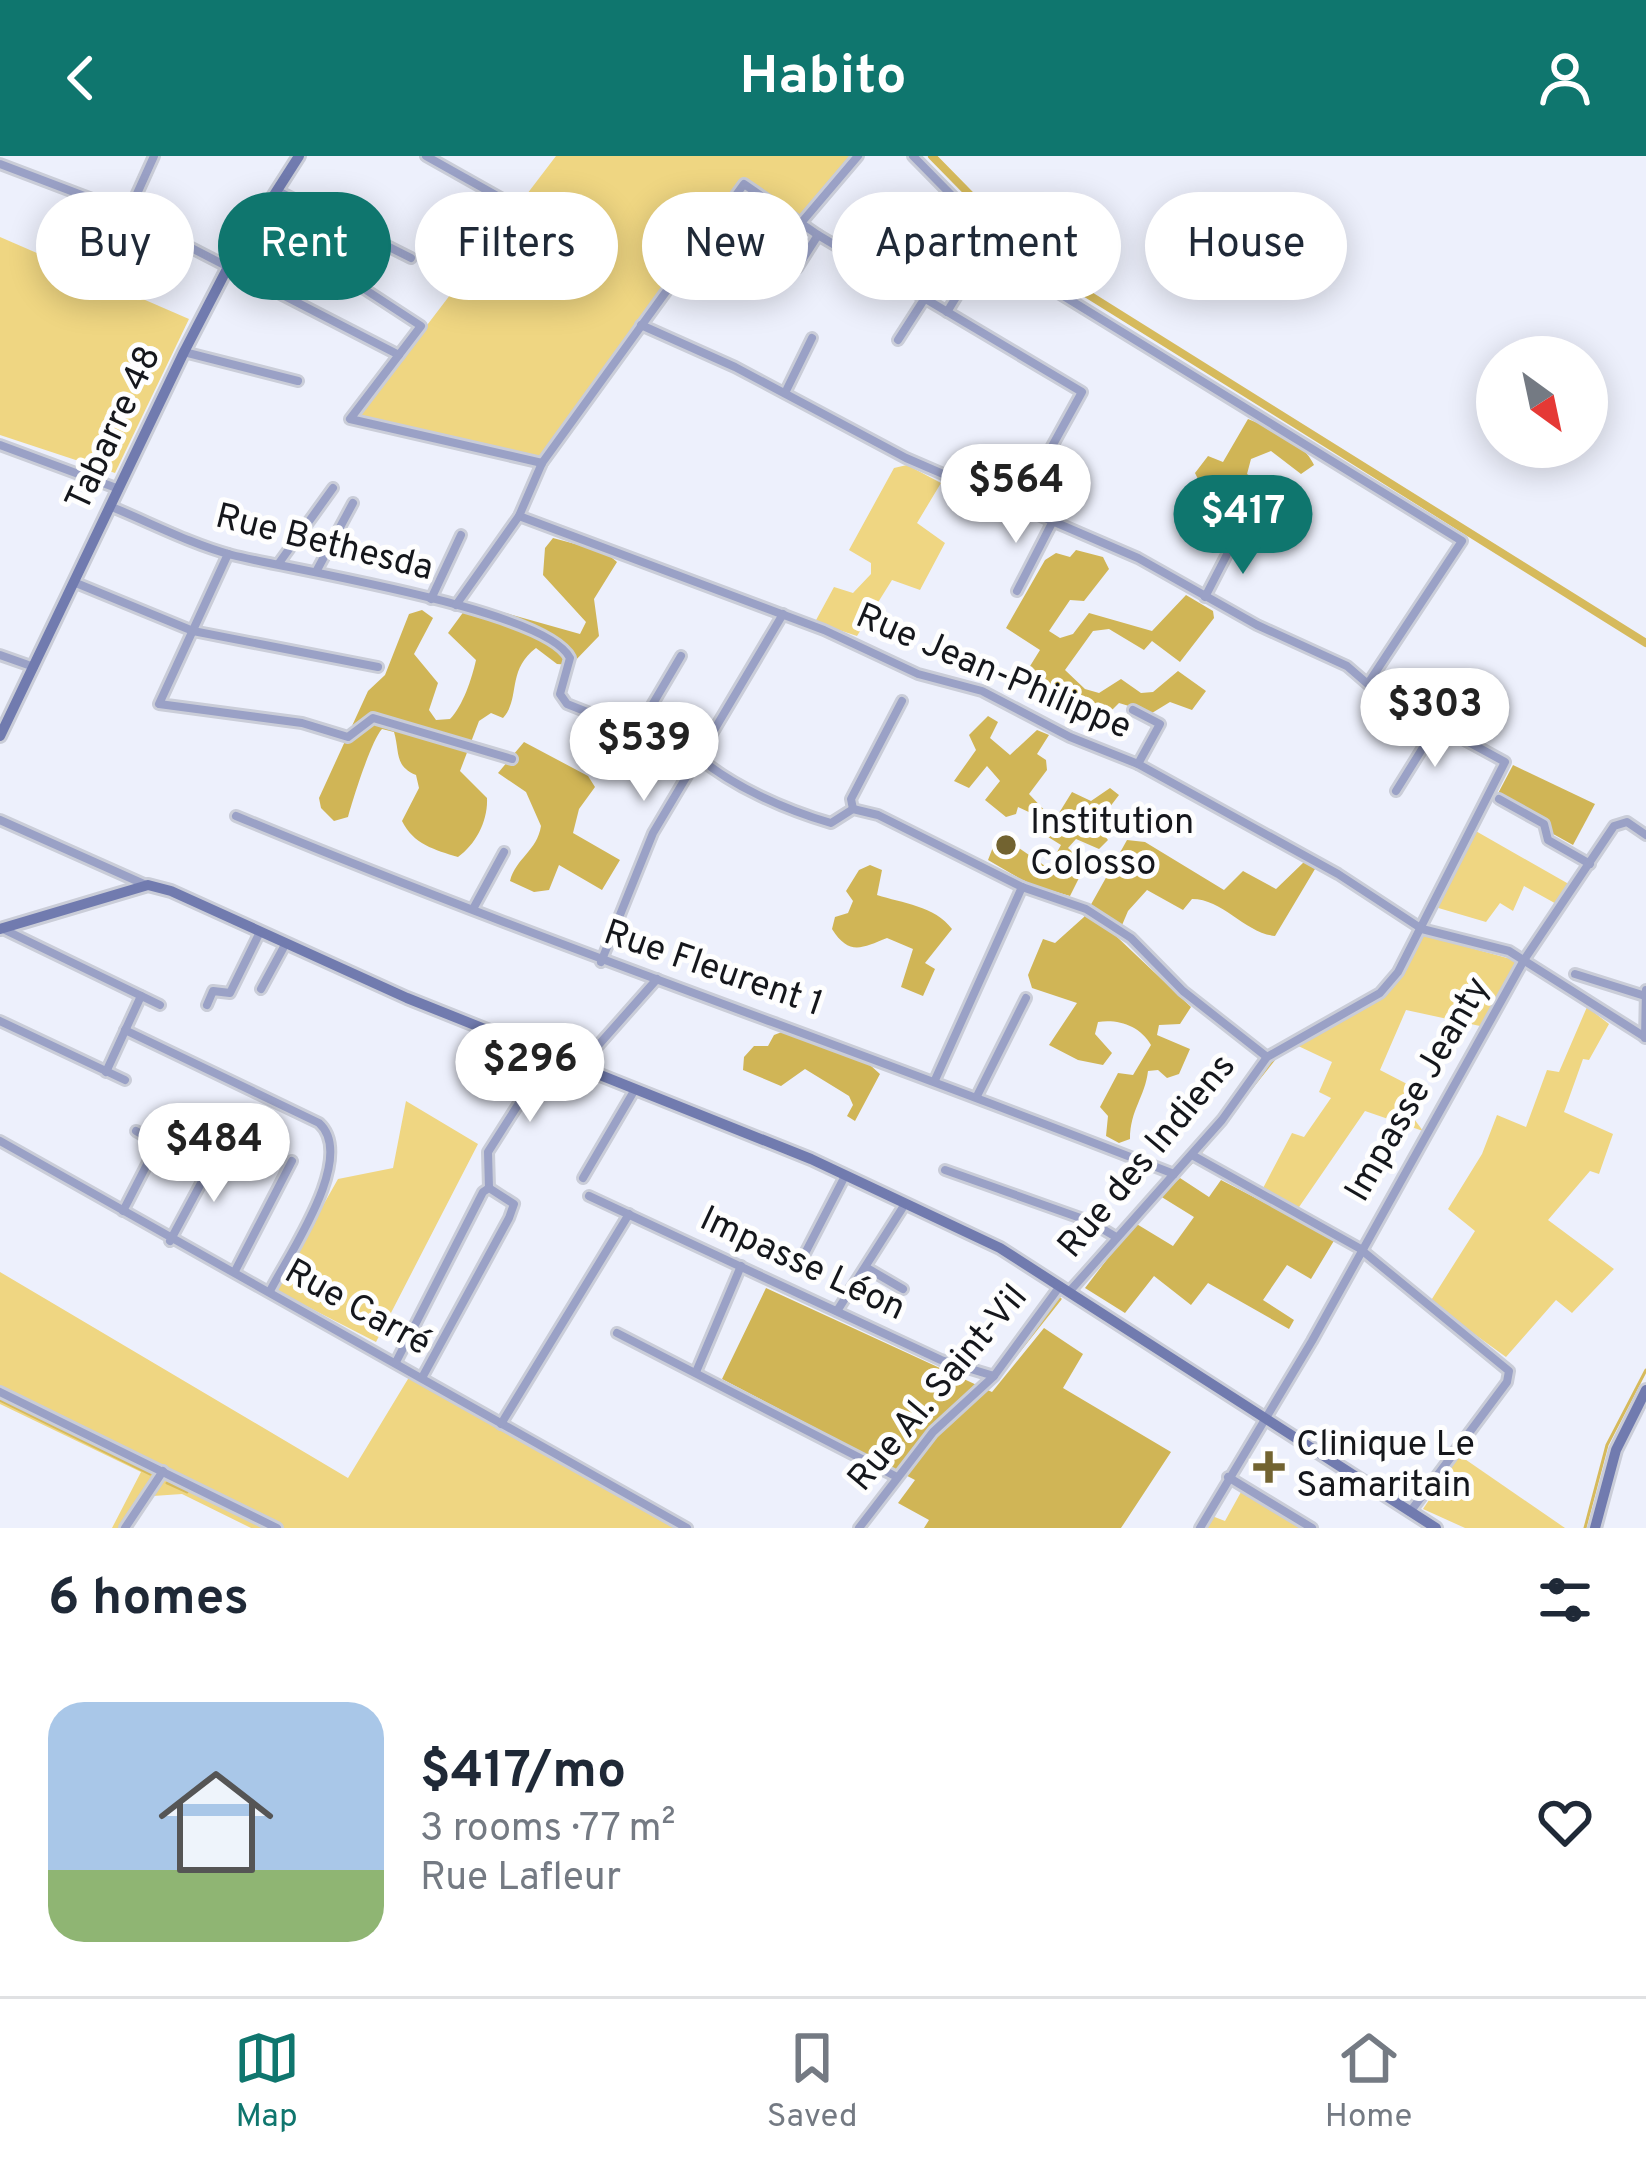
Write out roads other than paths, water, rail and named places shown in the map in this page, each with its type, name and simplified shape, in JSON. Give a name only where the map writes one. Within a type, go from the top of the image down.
[{"type":"main road","name":"Tabarre 48","points":[[278,191],[299,156]]},
{"type":"main road","name":"Tabarre 48","points":[[0,736],[218,286]]},
{"type":"main road","points":[[1,929],[148,885],[549,1056],[845,1174],[1000,1248],[1436,1528]]},
{"type":"main road","points":[[1595,1528],[1616,1450],[1646,1390]]},
{"type":"street","points":[[138,192],[154,156]]},
{"type":"street","points":[[426,156],[489,192]]},
{"type":"street","points":[[808,215],[858,156]]},
{"type":"street","points":[[913,156],[946,192]]},
{"type":"street","points":[[0,164],[66,192]]},
{"type":"street","points":[[808,228],[832,243]]},
{"type":"street","points":[[808,251],[818,235]]},
{"type":"street","points":[[391,247],[411,258]]},
{"type":"street","points":[[292,300],[399,355]]},
{"type":"street","points":[[381,300],[421,326],[350,419],[542,463]]},
{"type":"street","points":[[456,604],[519,516],[542,463],[659,300]]},
{"type":"street","points":[[898,340],[924,300]]},
{"type":"street","points":[[928,300],[1083,394],[1019,506]]},
{"type":"street","points":[[947,312],[954,300]]},
{"type":"street","points":[[1070,300],[1456,535],[1462,548],[1370,682]]},
{"type":"street","points":[[641,325],[785,392],[906,458],[1138,558],[1205,597],[1318,650],[1370,682],[1377,692],[1505,762],[1506,770],[1423,916],[1422,929],[1398,972],[1379,993],[1268,1057],[1183,992],[1131,938],[1086,909],[1022,887],[878,815],[853,808],[831,823],[810,817],[638,729],[681,656]]},
{"type":"street","points":[[785,392],[812,338]]},
{"type":"street","points":[[184,352],[298,381]]},
{"type":"street","points":[[0,446],[121,490]]},
{"type":"street","points":[[279,562],[333,488]]},
{"type":"street","points":[[316,571],[353,502]]},
{"type":"street","name":"Rue Bethesda","points":[[112,507],[228,554],[456,604],[553,640],[570,658],[560,694],[566,704],[638,729]]},
{"type":"street","name":"Rue Jean-Philippe","points":[[519,516],[783,614],[918,674],[982,692],[1070,737],[1138,764],[1338,874],[1422,929],[1509,951],[1645,1038]]},
{"type":"street","points":[[1017,591],[1053,521]]},
{"type":"street","points":[[431,599],[461,536]]},
{"type":"street","points":[[1205,597],[1236,537]]},
{"type":"street","points":[[228,554],[159,704],[302,723],[348,736],[373,718],[512,759]]},
{"type":"street","points":[[76,584],[194,631],[378,667]]},
{"type":"street","points":[[601,962],[653,832],[783,614]]},
{"type":"street","points":[[0,655],[35,668]]},
{"type":"street","points":[[853,808],[851,800],[902,701]]},
{"type":"street","points":[[1133,710],[1160,724],[1138,764]]},
{"type":"street","points":[[1396,791],[1437,725]]},
{"type":"street","points":[[1499,799],[1544,824],[1547,840],[1589,864]]},
{"type":"street","name":"Rue Fleurent 1","points":[[236,815],[601,962],[935,1080],[1174,1174]]},
{"type":"street","points":[[0,820],[148,885]]},
{"type":"street","name":"Impasse Jeanty","points":[[1200,1528],[1312,1341],[1359,1248],[1524,960],[1618,823],[1646,835]]},
{"type":"street","points":[[473,909],[504,852]]},
{"type":"street","points":[[935,1080],[1022,887]]},
{"type":"street","points":[[1,929],[160,1005]]},
{"type":"street","points":[[207,1005],[213,991],[230,993],[260,932]]},
{"type":"street","points":[[261,989],[286,943]]},
{"type":"street","points":[[1575,974],[1646,993],[1645,1038]]},
{"type":"street","points":[[578,1068],[658,979]]},
{"type":"street","points":[[106,1072],[141,996]]},
{"type":"street","points":[[977,1096],[1026,998]]},
{"type":"street","points":[[0,1021],[125,1080]]},
{"type":"street","points":[[125,1030],[325,1127],[330,1175],[270,1291]]},
{"type":"street","points":[[396,1362],[489,1188],[488,1152],[549,1056]]},
{"type":"street","name":"Rue des Indiens","points":[[1064,1289],[1192,1155],[1268,1057]]},
{"type":"street","points":[[583,1178],[634,1090]]},
{"type":"street","points":[[123,1211],[158,1143],[136,1131]]},
{"type":"street","name":"Rue Carré","points":[[0,1141],[170,1241],[235,1271],[687,1528]]},
{"type":"street","points":[[170,1241],[220,1148]]},
{"type":"street","points":[[1192,1155],[1359,1248],[1509,1371],[1507,1382],[1410,1512]]},
{"type":"street","points":[[235,1271],[292,1161]]},
{"type":"street","points":[[945,1170],[1089,1221],[1117,1238]]},
{"type":"street","points":[[800,1263],[845,1174]]},
{"type":"street","points":[[423,1376],[514,1204],[489,1188]]},
{"type":"street","name":"Impasse Léon","points":[[589,1196],[941,1360],[994,1376]]},
{"type":"street","points":[[837,1312],[905,1204]]},
{"type":"street","points":[[501,1424],[629,1214]]},
{"type":"street","points":[[695,1372],[741,1266]]},
{"type":"street","points":[[867,1268],[903,1289]]},
{"type":"street","name":"Rue Al. Saint-Vil","points":[[859,1528],[934,1432],[994,1376],[1064,1289]]},
{"type":"street","points":[[617,1333],[897,1477]]},
{"type":"street","points":[[0,1392],[277,1528]]},
{"type":"street","points":[[125,1528],[163,1471]]},
{"type":"street","points":[[1228,1477],[1312,1528]]},
{"type":"waterway","points":[[932,156],[1036,262],[1646,643]]},
{"type":"waterway","points":[[1232,1112],[1278,1054]]},
{"type":"waterway","points":[[1200,1153],[1219,1129]]},
{"type":"waterway","points":[[1169,1185],[1193,1161]]},
{"type":"waterway","points":[[949,1425],[995,1381],[1060,1299]]},
{"type":"waterway","points":[[1585,1528],[1607,1445],[1646,1370]]},
{"type":"waterway","points":[[0,1400],[150,1474]]},
{"type":"waterway","points":[[89,1431],[236,1504]]},
{"type":"waterway","points":[[167,1483],[187,1492]]},
{"type":"place","name":"Institution Colosso","points":[[1006,845]]},
{"type":"place","name":"Clinique Le Samaritain","points":[[1269,1467]]}]
